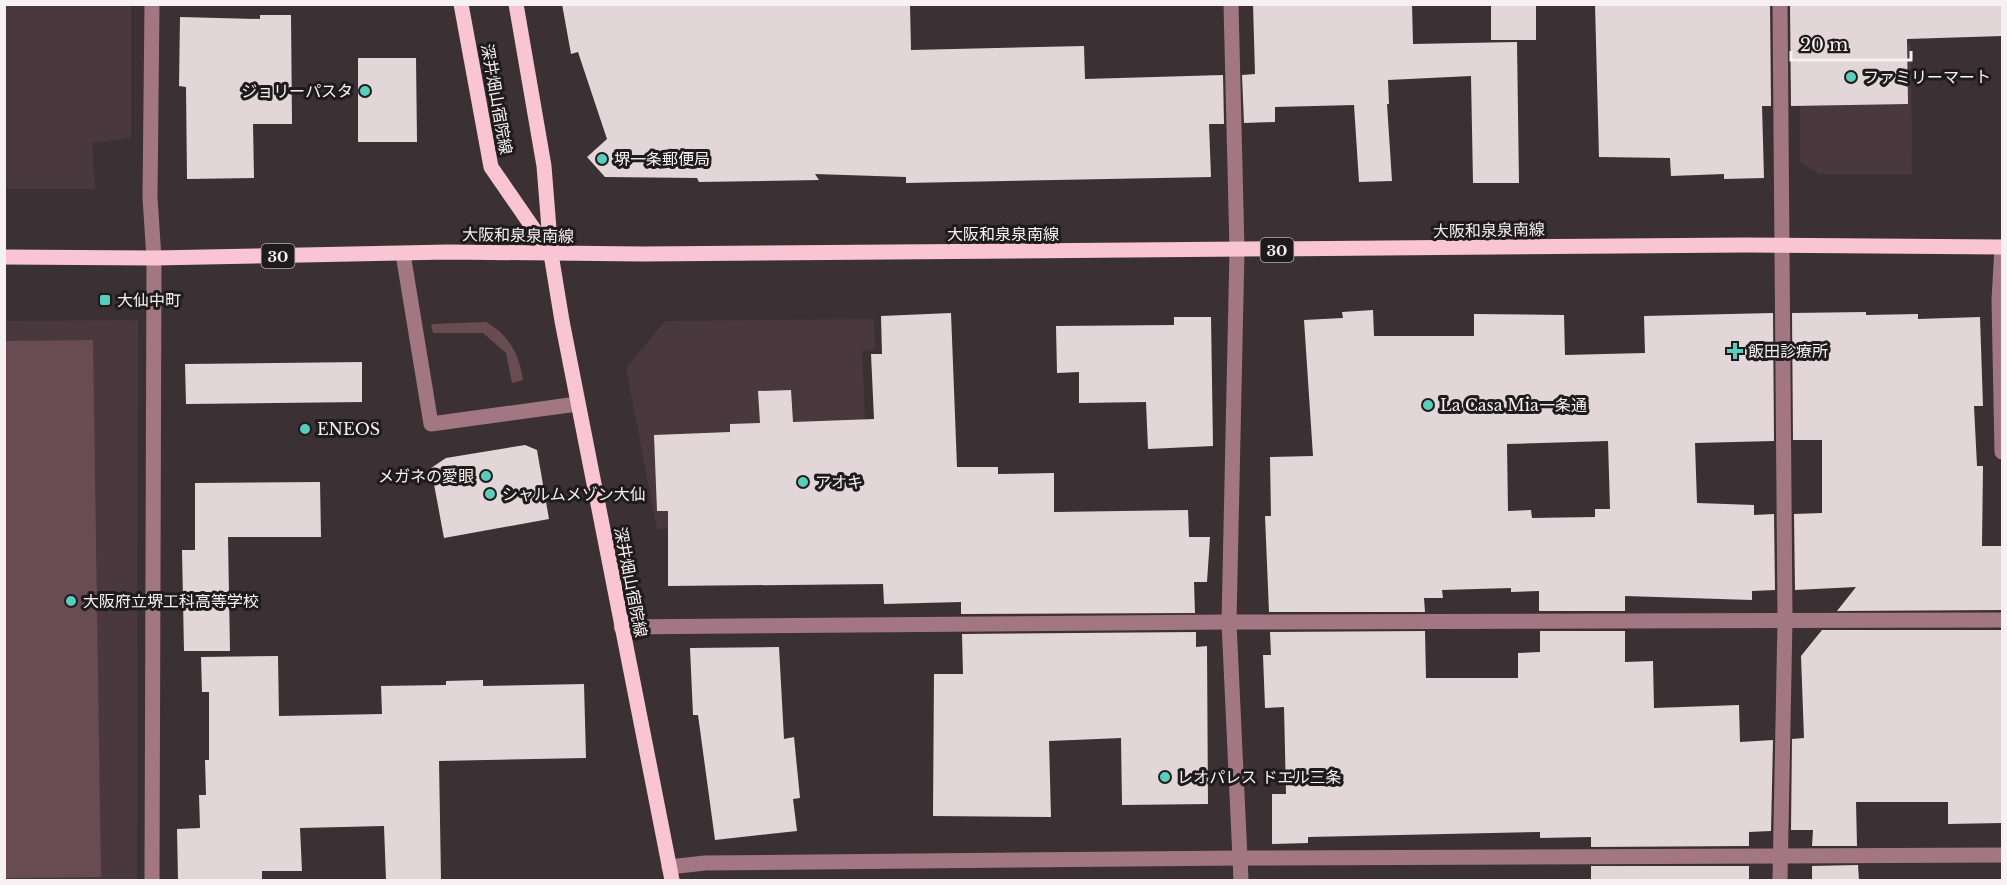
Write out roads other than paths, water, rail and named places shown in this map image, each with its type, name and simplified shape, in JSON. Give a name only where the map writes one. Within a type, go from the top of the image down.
[{"type":"main road","name":"深井畑山宿院線","points":[[461,4],[491,167],[551,254]]},
{"type":"main road","name":"深井畑山宿院線","points":[[516,4],[544,166],[551,254],[577,404],[671,874]]},
{"type":"main road","name":"大阪和泉泉南線","points":[[4,257],[154,258],[448,252],[551,254],[1784,246],[2002,248]]},
{"type":"street","points":[[152,4],[150,198],[154,258],[152,880]]},
{"type":"street","points":[[1231,4],[1237,250],[1229,622],[1242,880]]},
{"type":"street","points":[[1780,4],[1784,246],[1785,620],[1780,880]]},
{"type":"street","points":[[2002,248],[1999,300],[2002,452]]},
{"type":"street","points":[[403,254],[431,424],[577,404]]},
{"type":"street","points":[[621,627],[1229,622],[2002,620]]},
{"type":"street","points":[[671,874],[705,863],[2002,855]]},
{"type":"place","name":"ファミリーマート","points":[[1851,77]]},
{"type":"place","name":"ジョリーパスタ","points":[[365,91]]},
{"type":"place","name":"堺一条郵便局","points":[[602,159]]},
{"type":"place","name":"大仙中町","points":[[105,300]]},
{"type":"place","name":"飯田診療所","points":[[1735,351]]},
{"type":"place","name":"La Casa Mia一条通","points":[[1428,405]]},
{"type":"place","name":"ENEOS","points":[[305,429]]},
{"type":"place","name":"メガネの愛眼","points":[[486,476]]},
{"type":"place","name":"アオキ","points":[[803,482]]},
{"type":"place","name":"シャルムメゾン大仙","points":[[490,494]]},
{"type":"place","name":"大阪府立堺工科高等学校","points":[[71,601]]},
{"type":"place","name":"レオパレス ドエル三条","points":[[1165,777]]}]
